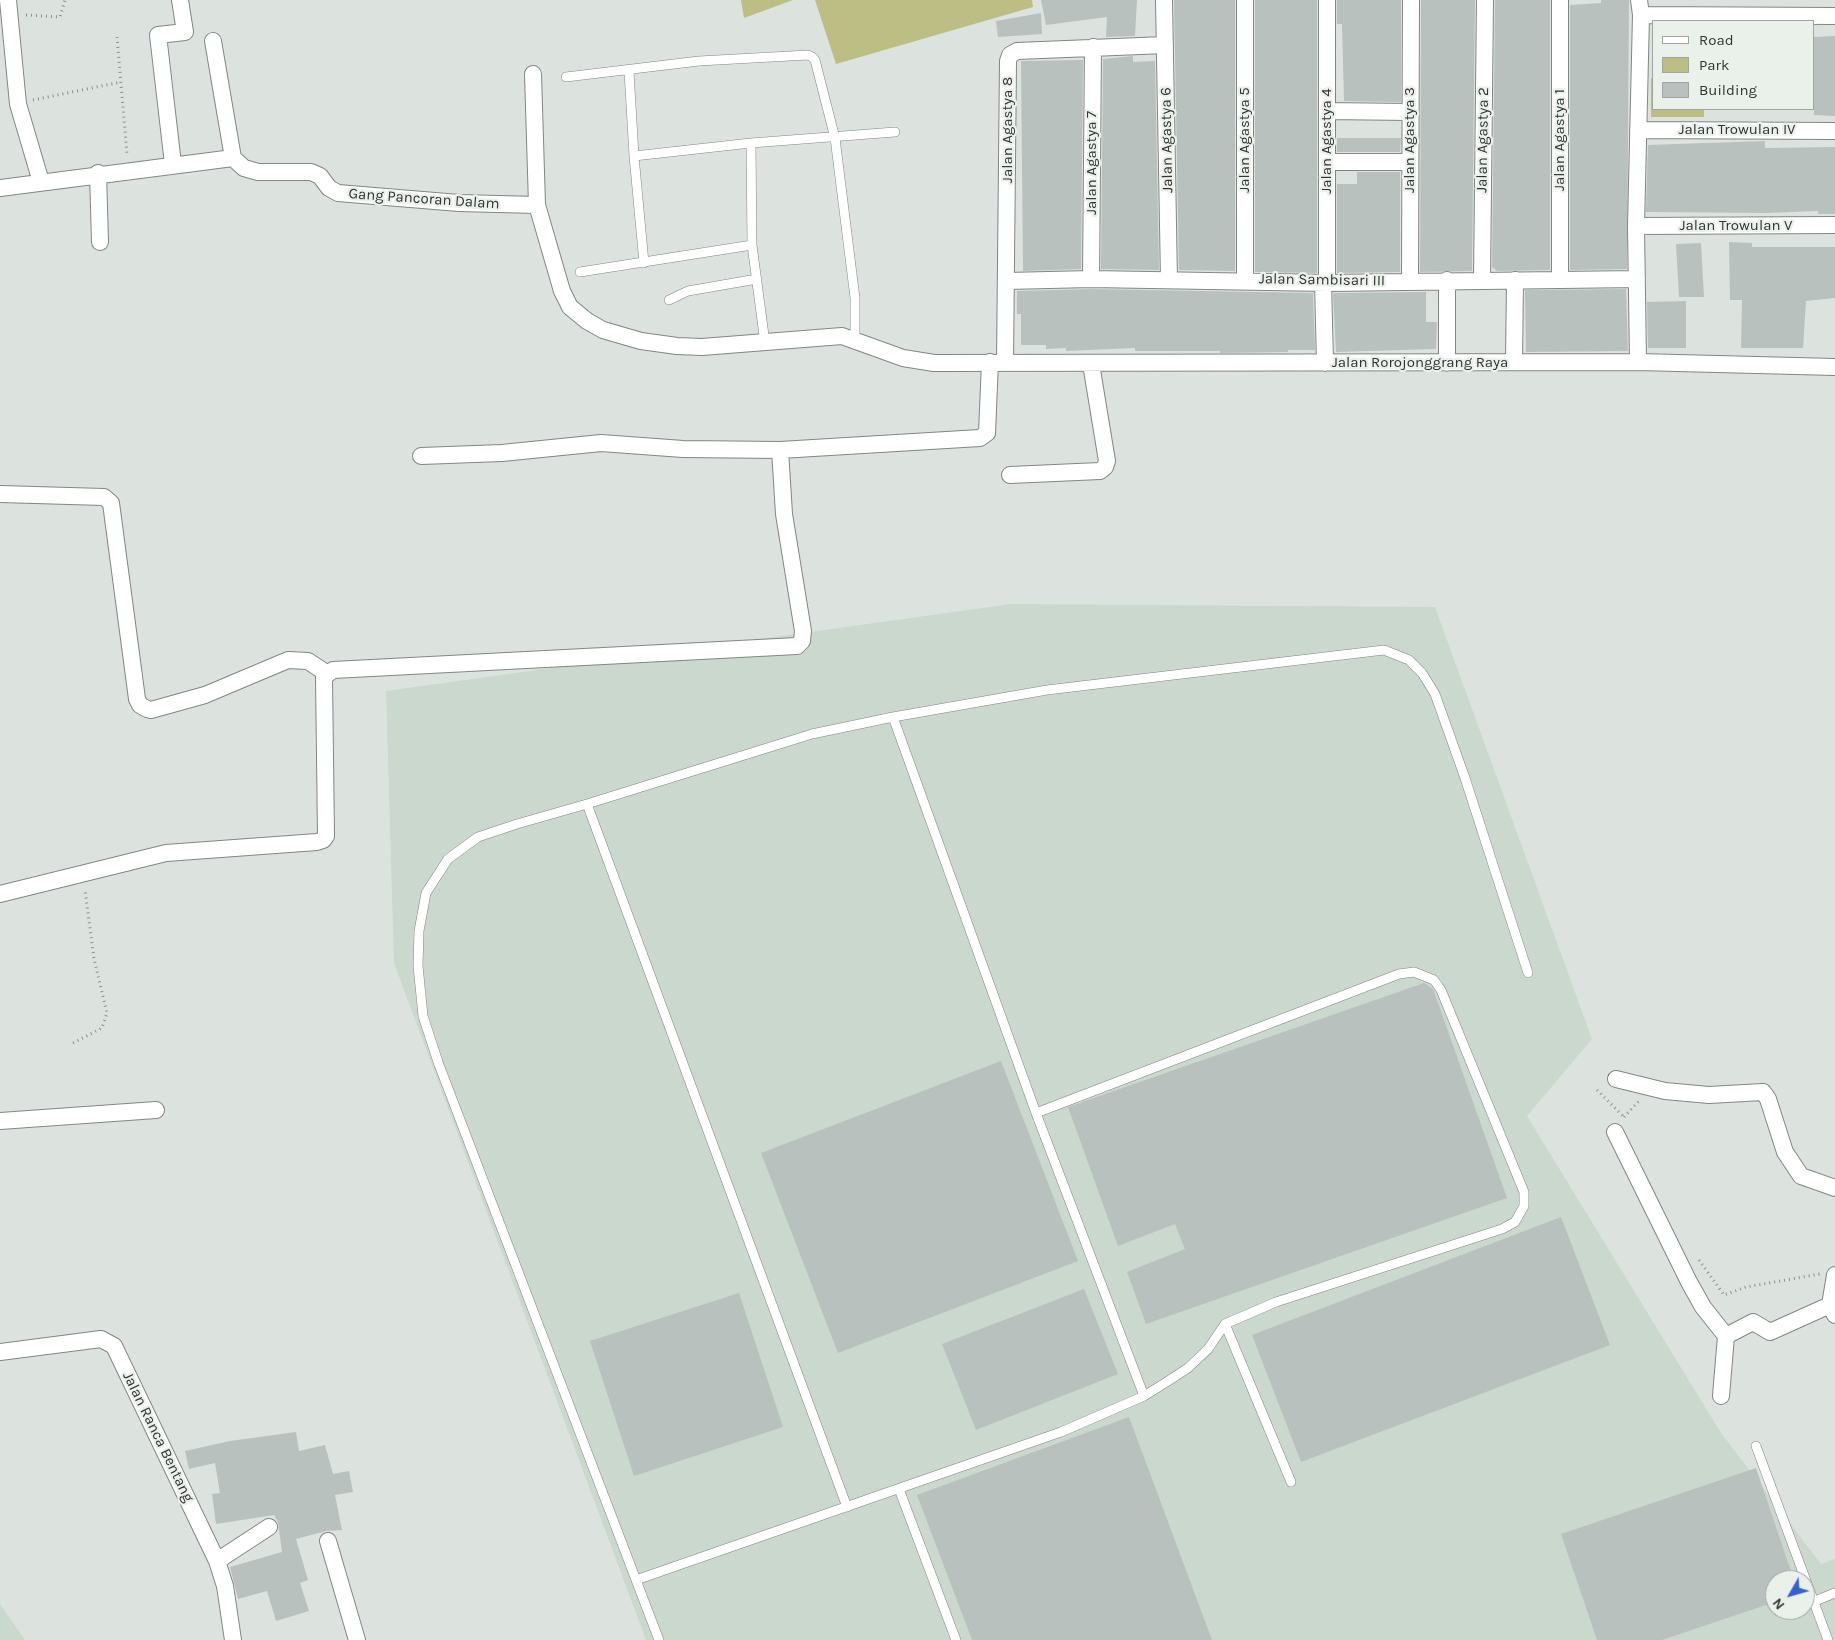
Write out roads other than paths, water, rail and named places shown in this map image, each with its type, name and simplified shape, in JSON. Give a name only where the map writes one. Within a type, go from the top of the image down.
[{"type":"street","points":[[173,164],[158,35],[185,32],[180,0]]},
{"type":"street","name":"Jalan Agastya 6","points":[[1164,0],[1169,280]]},
{"type":"street","name":"Jalan Agastya 5","points":[[1244,0],[1245,279]]},
{"type":"street","name":"Jalan Agastya 4","points":[[1325,363],[1328,162],[1326,0]]},
{"type":"street","name":"Jalan Agastya 3","points":[[1410,281],[1411,0]]},
{"type":"street","name":"Jalan Agastya 2","points":[[1482,280],[1485,0]]},
{"type":"street","name":"Jalan Agastya 1","points":[[1560,0],[1560,280]]},
{"type":"street","points":[[8,7],[18,104],[42,182]]},
{"type":"street","points":[[1638,362],[1636,226],[1640,7],[1835,16]]},
{"type":"street","points":[[0,188],[98,173],[233,158],[213,41]]},
{"type":"street","name":"Jalan Agastya 8","points":[[780,450],[980,438],[987,433],[998,362],[1007,281],[1008,61],[1010,54],[1017,51],[1165,45]]},
{"type":"street","name":"Jalan Agastya 7","points":[[1091,279],[1093,47]]},
{"type":"street","name":"Jalan Rorojonggrang Raya","points":[[533,74],[538,205],[562,291],[570,307],[587,321],[603,330],[624,337],[677,346],[765,343],[824,336],[842,336],[916,361],[1091,364],[1638,362],[1835,367]]},
{"type":"street","points":[[1327,111],[1410,112]]},
{"type":"street","name":"Jalan Trowulan IV","points":[[1638,130],[1835,130]]},
{"type":"street","name":"Gang Pancoran Dalam","points":[[233,158],[244,168],[258,172],[311,172],[320,176],[330,188],[338,192],[459,203],[538,205]]},
{"type":"street","points":[[1328,162],[1409,162]]},
{"type":"street","points":[[98,173],[100,242]]},
{"type":"street","name":"Jalan Trowulan V","points":[[1636,226],[1835,225]]},
{"type":"street","name":"Jalan Sambisari III","points":[[1007,281],[1245,279],[1325,282],[1637,279]]},
{"type":"street","points":[[1447,280],[1447,363]]},
{"type":"street","points":[[1514,362],[1515,280]]},
{"type":"street","points":[[1010,475],[1100,471],[1105,467],[1107,461],[1091,364]]},
{"type":"street","points":[[0,894],[166,853],[323,840],[326,836],[324,677],[326,673],[333,670],[797,646],[802,641],[803,631],[784,514],[780,450],[683,449],[601,443],[502,453],[420,456]]},
{"type":"street","points":[[0,494],[104,497],[111,503],[137,699],[140,705],[147,709],[151,710],[205,695],[288,660],[308,661],[326,673]]},
{"type":"street","points":[[1616,1079],[1674,1092],[1709,1094],[1763,1092],[1768,1098],[1785,1152],[1801,1176],[1835,1188]]},
{"type":"street","points":[[0,1121],[156,1110]]},
{"type":"street","points":[[1622,1128],[1688,1282],[1703,1307],[1726,1336],[1721,1396]]},
{"type":"street","points":[[1726,1336],[1753,1322],[1770,1332],[1833,1310],[1831,1274]]},
{"type":"street","name":"Jalan Ranca Bentang","points":[[0,1352],[101,1339],[114,1346],[217,1560],[225,1586],[233,1640]]},
{"type":"street","points":[[217,1560],[269,1527]]},
{"type":"street","points":[[328,1541],[357,1640]]},
{"type":"lane","points":[[566,78],[699,61],[808,54],[815,60],[835,138],[855,298],[855,340]]},
{"type":"lane","points":[[629,71],[634,156],[644,263]]},
{"type":"lane","points":[[634,156],[751,143],[895,132]]},
{"type":"lane","points":[[751,143],[752,245],[765,343]]},
{"type":"lane","points":[[580,272],[752,245]]},
{"type":"lane","points":[[669,300],[688,291],[757,279]]},
{"type":"lane","points":[[659,1640],[438,1062],[423,1016],[418,966],[419,931],[426,893],[448,859],[478,837],[812,734],[893,717],[1047,690],[1384,650],[1409,660],[1422,673],[1435,694],[1465,778],[1528,973]]},
{"type":"lane","points":[[893,717],[1036,1113],[1144,1396]]},
{"type":"lane","points":[[588,804],[848,1507]]},
{"type":"lane","points":[[636,1580],[1061,1432],[1144,1396],[1188,1368],[1208,1348],[1226,1324],[1276,1302],[1502,1229],[1515,1222],[1521,1215],[1524,1206],[1524,1192],[1445,1000],[1434,980],[1414,972],[1399,974],[1036,1113]]},
{"type":"lane","points":[[1226,1324],[1291,1482]]},
{"type":"lane","points":[[1756,1446],[1803,1570]]},
{"type":"lane","points":[[899,1489],[956,1640]]},
{"type":"lane","points":[[1828,1640],[1815,1601],[1835,1593]]}]
